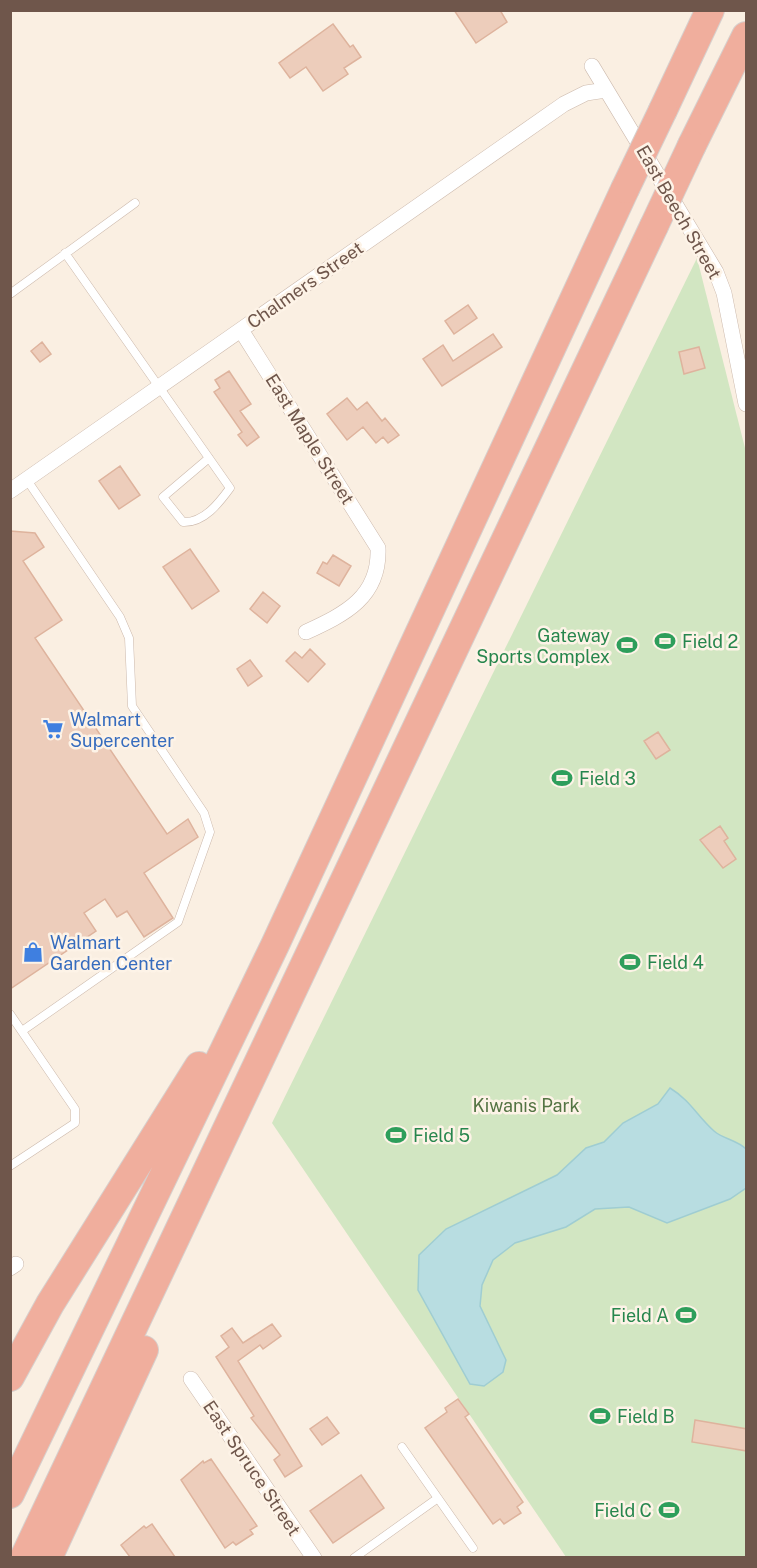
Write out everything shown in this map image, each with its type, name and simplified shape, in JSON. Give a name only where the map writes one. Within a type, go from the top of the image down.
[{"type":"highway","points":[[10,1494],[274,945],[710,10]]},
{"type":"highway","points":[[24,1557],[654,226],[747,36]]},
{"type":"highway","points":[[48,1557],[300,1010],[419,723]]},
{"type":"highway","points":[[10,1377],[50,1304],[274,945]]},
{"type":"highway","points":[[10,1352],[50,1304]]},
{"type":"highway","points":[[65,1557],[94,1460]]},
{"type":"street","name":"East Beech Street","points":[[592,66],[712,263],[741,351],[747,404]]},
{"type":"street","name":"Chalmers Street","points":[[10,491],[564,104],[586,93],[606,90]]},
{"type":"street","name":"East Maple Street","points":[[241,330],[378,548],[375,576],[363,596],[346,613],[306,632]]},
{"type":"street","name":"East Spruce Street","points":[[191,1379],[314,1557]]},
{"type":"lane","points":[[10,294],[135,203]]},
{"type":"lane","points":[[65,253],[159,387],[209,458],[230,488],[220,503],[199,519],[183,522],[163,497],[209,458]]},
{"type":"lane","points":[[22,1031],[178,922],[210,832],[204,813],[132,706],[129,638],[120,617],[27,480]]},
{"type":"lane","points":[[10,1014],[13,1024],[22,1031],[77,1116],[75,1123],[10,1166]]},
{"type":"lane","points":[[402,1447],[473,1548]]},
{"type":"lane","points":[[354,1557],[438,1498]]},
{"type":"green space","name":"Kiwanis Park","points":[[697,258],[746,452],[746,1557],[566,1557],[272,1123]]},
{"type":"water","points":[[670,1088],[683,1098],[714,1131],[746,1149],[746,1188],[730,1199],[667,1223],[629,1207],[595,1209],[566,1227],[515,1243],[493,1260],[482,1285],[480,1306],[506,1360],[503,1372],[484,1386],[470,1384],[418,1290],[419,1255],[446,1229],[557,1175],[586,1148],[604,1142],[623,1123],[658,1104]]},
{"type":"building","points":[[454,10],[500,10],[507,22],[476,43]]},
{"type":"building","points":[[333,24],[350,47],[353,45],[361,57],[344,68],[348,74],[323,91],[306,67],[290,78],[279,63]]},
{"type":"building","points":[[468,305],[477,318],[454,334],[445,321]]},
{"type":"building","points":[[493,334],[502,347],[442,386],[423,359],[443,345],[453,361]]},
{"type":"building","points":[[42,342],[51,354],[40,362],[31,351]]},
{"type":"building","points":[[699,347],[705,368],[684,374],[679,352]]},
{"type":"building","points":[[229,371],[251,404],[240,411],[259,437],[247,446],[238,435],[242,432],[214,392],[220,388],[215,380]]},
{"type":"building","points":[[347,398],[357,410],[367,402],[382,421],[385,418],[399,435],[388,443],[383,437],[376,443],[363,427],[347,440],[327,414]]},
{"type":"building","points":[[120,466],[140,495],[119,509],[99,481]]},
{"type":"building","name":"Walmart Supercenter","points":[[10,531],[35,533],[44,547],[23,561],[62,620],[35,638],[167,834],[188,819],[198,837],[144,873],[173,918],[144,937],[127,911],[117,917],[105,899],[84,913],[96,931],[10,989]]},
{"type":"building","points":[[190,549],[219,591],[192,609],[163,567]]},
{"type":"building","points":[[333,555],[351,566],[339,586],[317,573],[323,562],[327,564]]},
{"type":"building","points":[[263,592],[280,606],[267,623],[250,609]]},
{"type":"building","points":[[310,649],[325,664],[308,682],[286,661],[295,652],[302,658]]},
{"type":"building","points":[[250,660],[262,676],[248,686],[237,669]]},
{"type":"building","points":[[658,732],[670,750],[656,759],[644,741]]},
{"type":"building","points":[[720,826],[728,838],[724,841],[736,859],[723,868],[700,840]]},
{"type":"building","points":[[272,1324],[281,1336],[263,1349],[260,1345],[238,1361],[302,1466],[285,1477],[274,1460],[280,1455],[251,1418],[254,1416],[216,1357],[229,1347],[221,1336],[232,1328],[243,1343]]},
{"type":"building","points":[[458,1399],[469,1414],[465,1417],[523,1502],[517,1507],[521,1513],[504,1524],[500,1519],[493,1524],[425,1428],[447,1412],[445,1408]]},
{"type":"building","points":[[327,1417],[339,1433],[322,1445],[310,1429]]},
{"type":"building","points":[[695,1420],[747,1429],[747,1451],[692,1442]]},
{"type":"building","points":[[211,1459],[257,1526],[250,1530],[253,1534],[236,1545],[233,1542],[225,1548],[181,1480],[203,1461],[204,1463]]},
{"type":"building","points":[[361,1475],[384,1508],[333,1543],[310,1511]]},
{"type":"building","points":[[152,1524],[175,1557],[130,1557],[121,1545],[144,1526],[146,1528]]},
{"type":"place","name":"Field 2","points":[[665,641]]},
{"type":"place","name":"Gateway Sports Complex","points":[[627,645]]},
{"type":"place","name":"Walmart Supercenter","points":[[53,729]]},
{"type":"place","name":"Field 3","points":[[562,778]]},
{"type":"place","name":"Walmart Garden Center","points":[[33,952]]},
{"type":"place","name":"Field 4","points":[[630,962]]},
{"type":"place","name":"Field 5","points":[[396,1135]]},
{"type":"place","name":"Field A","points":[[686,1315]]},
{"type":"place","name":"Field B","points":[[600,1416]]},
{"type":"place","name":"Field C","points":[[669,1510]]}]
